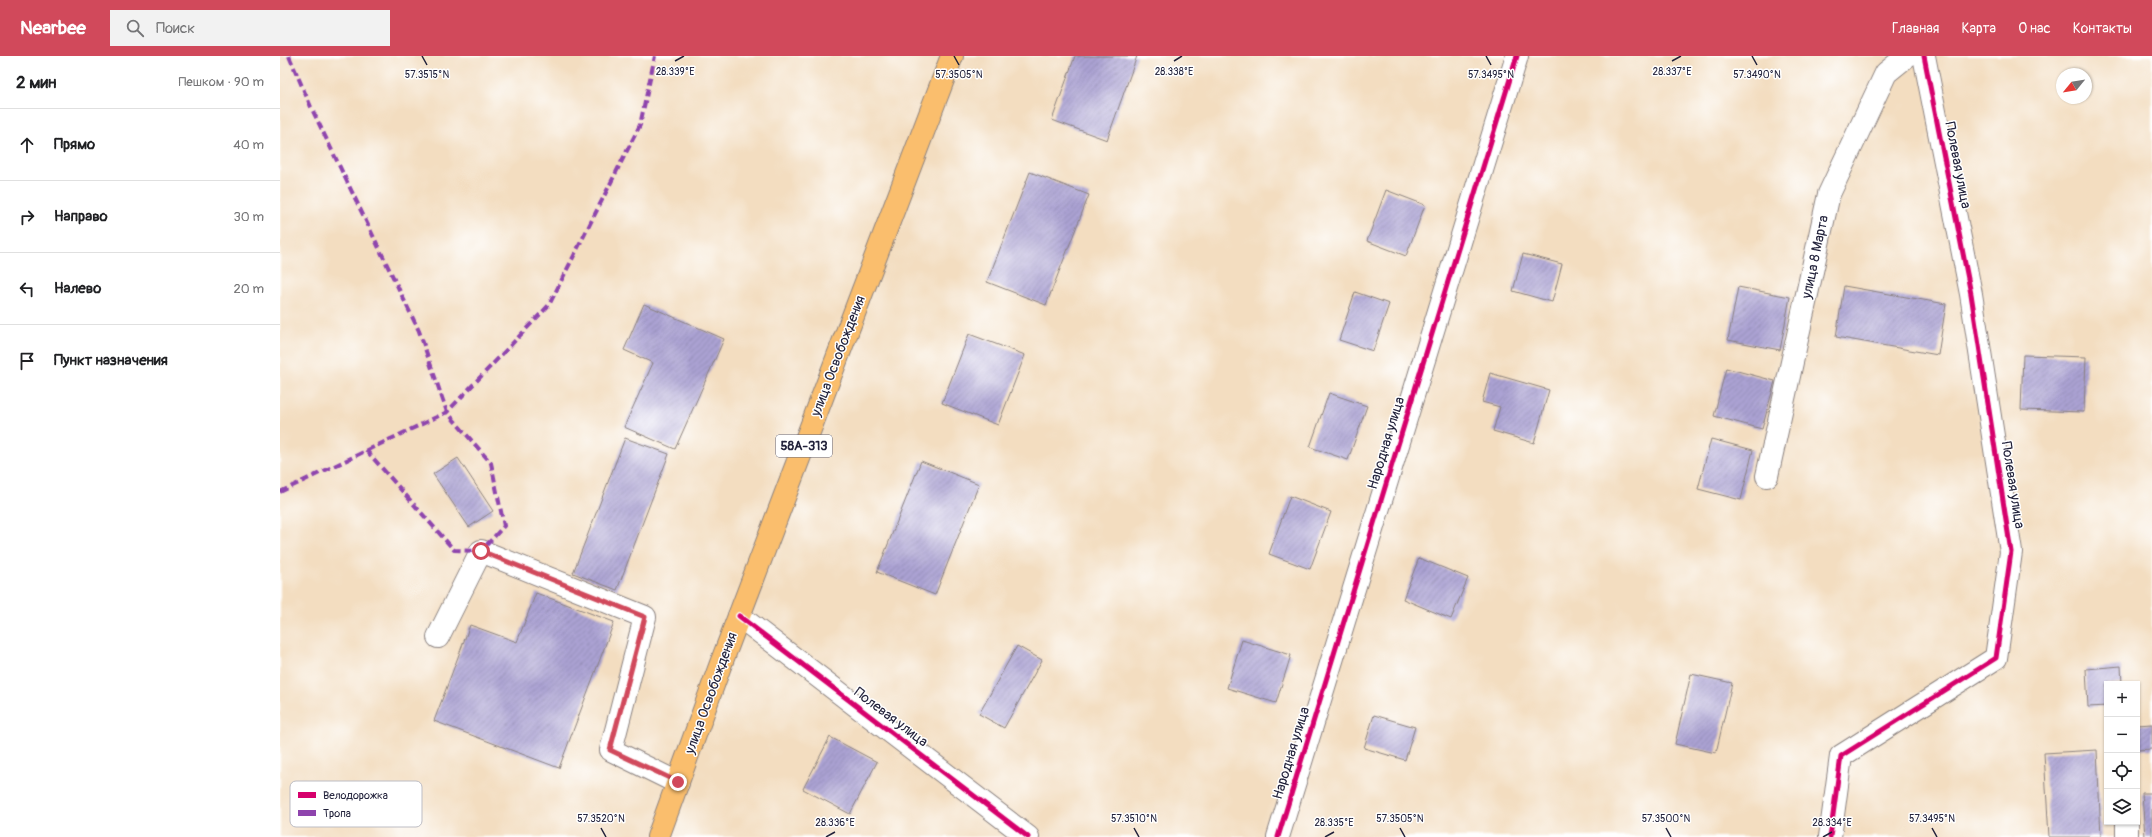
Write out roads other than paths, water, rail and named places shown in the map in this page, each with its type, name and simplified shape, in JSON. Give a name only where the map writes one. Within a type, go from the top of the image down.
[{"type":"main road","name":"улица Освобождения","points":[[658,837],[739,616],[952,56]]},
{"type":"street","name":"Народная улица","points":[[1278,837],[1516,56]]},
{"type":"street","name":"улица 8 Марта","points":[[1767,476],[1829,194],[1886,73],[1907,56]]},
{"type":"street","name":"Полевая улица","points":[[1830,837],[1841,756],[1996,658],[2011,552],[1971,294],[1924,56]]},
{"type":"street","points":[[438,637],[481,551],[645,617],[610,750],[678,782]]},
{"type":"street","name":"Полевая улица","points":[[739,616],[1028,837]]},
{"type":"street","points":[[2127,825],[2127,837]]}]
